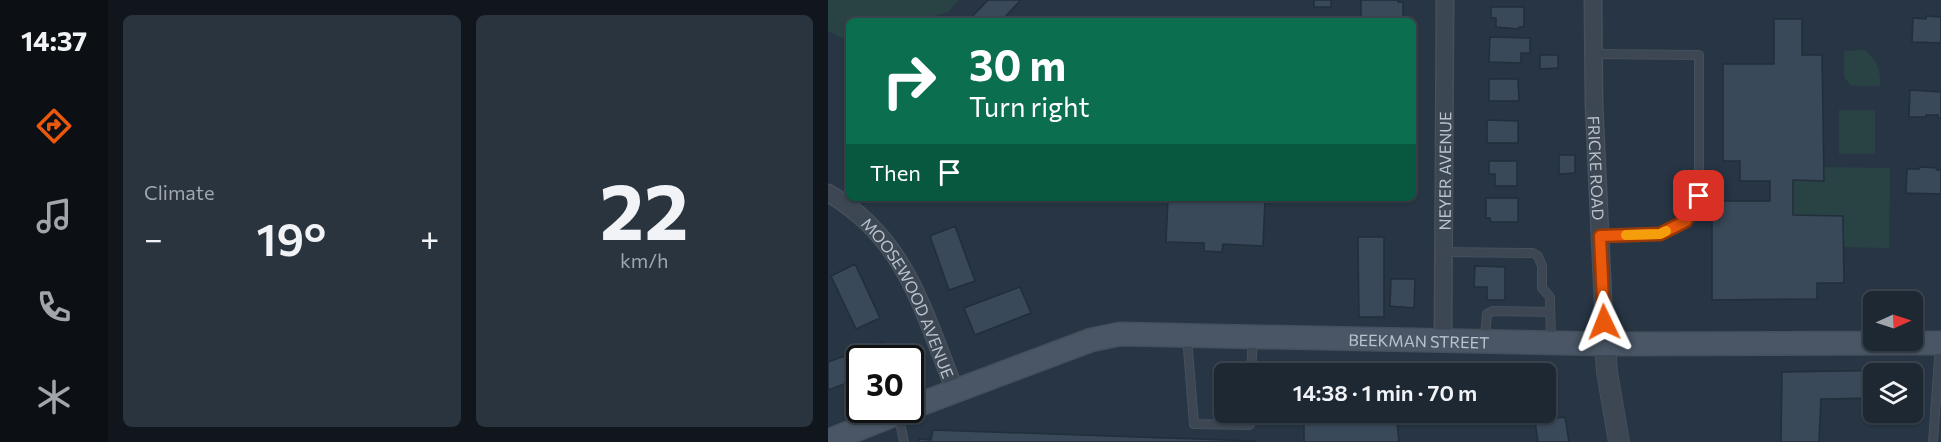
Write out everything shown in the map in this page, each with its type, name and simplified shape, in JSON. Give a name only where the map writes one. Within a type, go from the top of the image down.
[{"type":"main road","name":"BEEKMAN STREET","points":[[924,402],[1091,340],[1120,334],[1551,344],[1941,343]]},
{"type":"main road","name":"BEEKMAN STREET","points":[[828,441],[873,423]]},
{"type":"street","name":"NEYER AVENUE","points":[[1443,342],[1445,0]]},
{"type":"street","name":"FRICKE ROAD","points":[[1593,0],[1594,104],[1606,372],[1619,442]]},
{"type":"street","name":"MOOSEWOOD AVENUE","points":[[828,192],[865,218],[898,257],[910,279],[955,390]]},
{"type":"lane","points":[[1593,54],[1699,55],[1699,196],[1686,221],[1660,234],[1600,236]]},
{"type":"lane","points":[[1443,252],[1533,253],[1539,256],[1542,266],[1542,288],[1550,297],[1551,344]]},
{"type":"lane","points":[[1485,343],[1487,314],[1494,311],[1550,312]]},
{"type":"lane","points":[[1187,336],[1194,424],[1250,425],[1250,423]]},
{"type":"lane","points":[[1252,363],[1253,338]]},
{"type":"lane","points":[[1933,442],[1941,343]]},
{"type":"lane","points":[[904,442],[905,423]]},
{"type":"green space","points":[[828,0],[959,0],[948,12],[928,18],[846,18],[846,40],[828,31]]},
{"type":"green space","points":[[1865,50],[1877,66],[1880,86],[1851,86],[1844,77],[1844,51]]},
{"type":"green space","points":[[1839,110],[1875,110],[1875,154],[1839,154]]},
{"type":"green space","points":[[1824,167],[1890,168],[1889,248],[1842,247],[1842,216],[1793,215],[1793,180],[1824,181]]},
{"type":"building","points":[[988,0],[1021,0],[1004,18],[971,18]]},
{"type":"building","points":[[1314,0],[1331,0],[1331,7],[1314,7]]},
{"type":"building","points":[[1361,0],[1403,2],[1403,18],[1361,18]]},
{"type":"building","points":[[1491,7],[1524,7],[1524,27],[1518,29],[1496,27],[1496,18],[1491,18]]},
{"type":"building","points":[[1926,16],[1941,17],[1941,43],[1912,42],[1913,18],[1926,19]]},
{"type":"building","points":[[1774,19],[1802,19],[1802,55],[1822,55],[1824,181],[1793,180],[1793,215],[1843,216],[1844,283],[1817,283],[1817,299],[1712,300],[1712,201],[1770,201],[1770,181],[1740,181],[1740,161],[1723,161],[1723,64],[1774,64]]},
{"type":"building","points":[[1490,37],[1530,38],[1530,53],[1521,53],[1521,63],[1489,62]]},
{"type":"building","points":[[1540,55],[1558,55],[1558,68],[1540,69]]},
{"type":"building","points":[[1489,79],[1518,79],[1519,101],[1489,101]]},
{"type":"building","points":[[1910,90],[1941,92],[1941,118],[1938,118],[1938,115],[1909,117]]},
{"type":"building","points":[[1487,120],[1518,121],[1518,143],[1487,143]]},
{"type":"building","points":[[1559,155],[1575,155],[1575,173],[1559,174]]},
{"type":"building","points":[[1489,161],[1517,161],[1517,186],[1495,186],[1495,174],[1489,174]]},
{"type":"building","points":[[1920,167],[1941,170],[1941,194],[1906,193],[1907,169],[1919,169]]},
{"type":"building","points":[[1486,198],[1518,198],[1518,222],[1491,222],[1490,218],[1486,218]]},
{"type":"building","points":[[1168,201],[1265,201],[1263,246],[1223,244],[1222,252],[1204,251],[1204,243],[1166,242]]},
{"type":"building","points":[[955,226],[975,281],[949,290],[930,236]]},
{"type":"building","points":[[1358,237],[1384,237],[1384,317],[1359,317]]},
{"type":"building","points":[[855,264],[880,318],[856,329],[831,276]]},
{"type":"building","points":[[1475,266],[1505,267],[1505,300],[1487,300],[1487,287],[1474,287]]},
{"type":"building","points":[[1391,279],[1415,279],[1414,308],[1390,306]]},
{"type":"building","points":[[1020,287],[1031,313],[975,335],[964,308]]},
{"type":"building","points":[[846,355],[846,383],[828,390],[828,362]]},
{"type":"building","points":[[1863,371],[1863,398],[1821,399],[1819,442],[1781,442],[1782,372]]},
{"type":"building","points":[[1565,417],[1569,442],[1538,442],[1535,423],[1556,423],[1556,418]]},
{"type":"building","points":[[1304,423],[1397,423],[1399,442],[1304,442]]},
{"type":"building","points":[[933,430],[1255,442],[919,442],[919,439],[931,440]]},
{"type":"slow traffic","points":[[1626,235],[1660,234],[1666,231]]},
{"type":"route","points":[[1604,322],[1600,236],[1660,234],[1686,221],[1699,196]]}]
